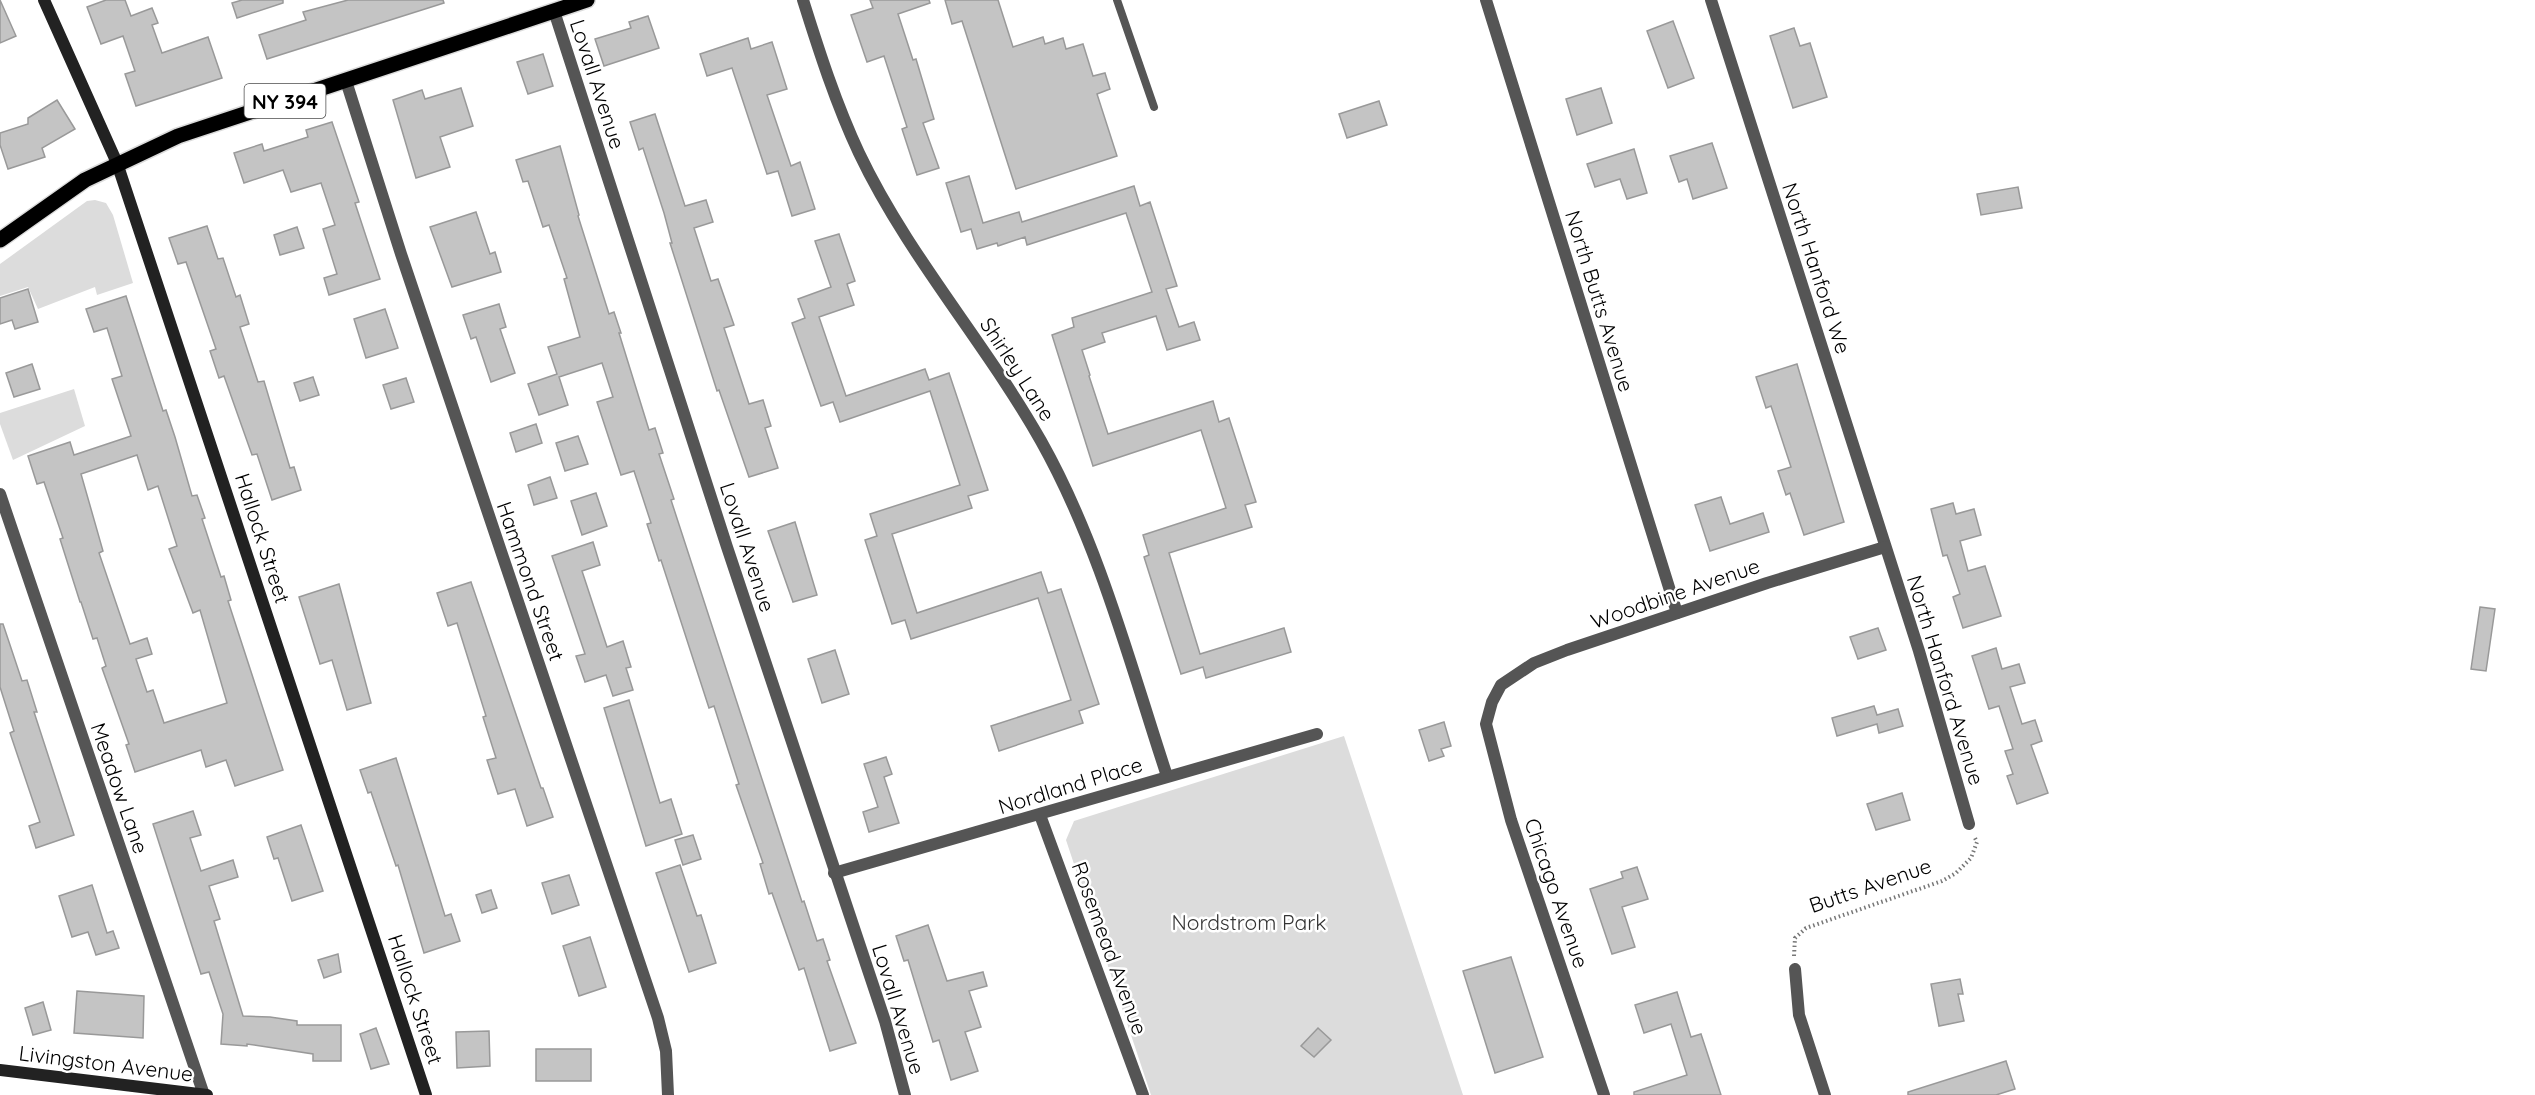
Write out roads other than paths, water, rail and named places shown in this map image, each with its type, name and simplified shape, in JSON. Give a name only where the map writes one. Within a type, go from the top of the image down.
[{"type":"main road","name":"NY 394","points":[[0,240],[86,180],[117,163],[178,136],[587,0]]},
{"type":"street","name":"Hallock Street","points":[[44,0],[117,163],[426,1095]]},
{"type":"street","name":"Shirley Lane","points":[[803,0],[823,64],[859,153],[897,221],[1016,399],[1070,498],[1095,558],[1167,776]]},
{"type":"street","name":"North Butts Avenue","points":[[1486,0],[1677,613]]},
{"type":"street","name":"North Hanford We","points":[[1711,0],[1885,547]]},
{"type":"street","name":"Lovall Avenue","points":[[554,10],[834,873],[885,1021],[905,1095]]},
{"type":"street","name":"Hammond Street","points":[[346,81],[408,276],[658,1018],[666,1050],[668,1095]]},
{"type":"street","name":"Meadow Lane","points":[[0,494],[206,1095]]},
{"type":"street","name":"Woodbine Avenue","points":[[1492,702],[1501,686],[1534,663],[1677,613],[1885,547]]},
{"type":"street","name":"North Hanford Avenue","points":[[1885,547],[1970,824]]},
{"type":"street","name":"Chicago Avenue","points":[[1492,702],[1486,724],[1511,820],[1604,1095]]},
{"type":"street","name":"Nordland Place","points":[[834,873],[1317,734]]},
{"type":"street","name":"Rosemead Avenue","points":[[1040,815],[1143,1095]]},
{"type":"street","points":[[1795,969],[1799,1016],[1825,1095]]},
{"type":"street","name":"Livingston Avenue","points":[[0,1070],[173,1093],[206,1095]]},
{"type":"lane","points":[[1117,0],[1154,107]]},
{"type":"park label","name":"Nordstrom Park","points":[[1249,922]]}]
